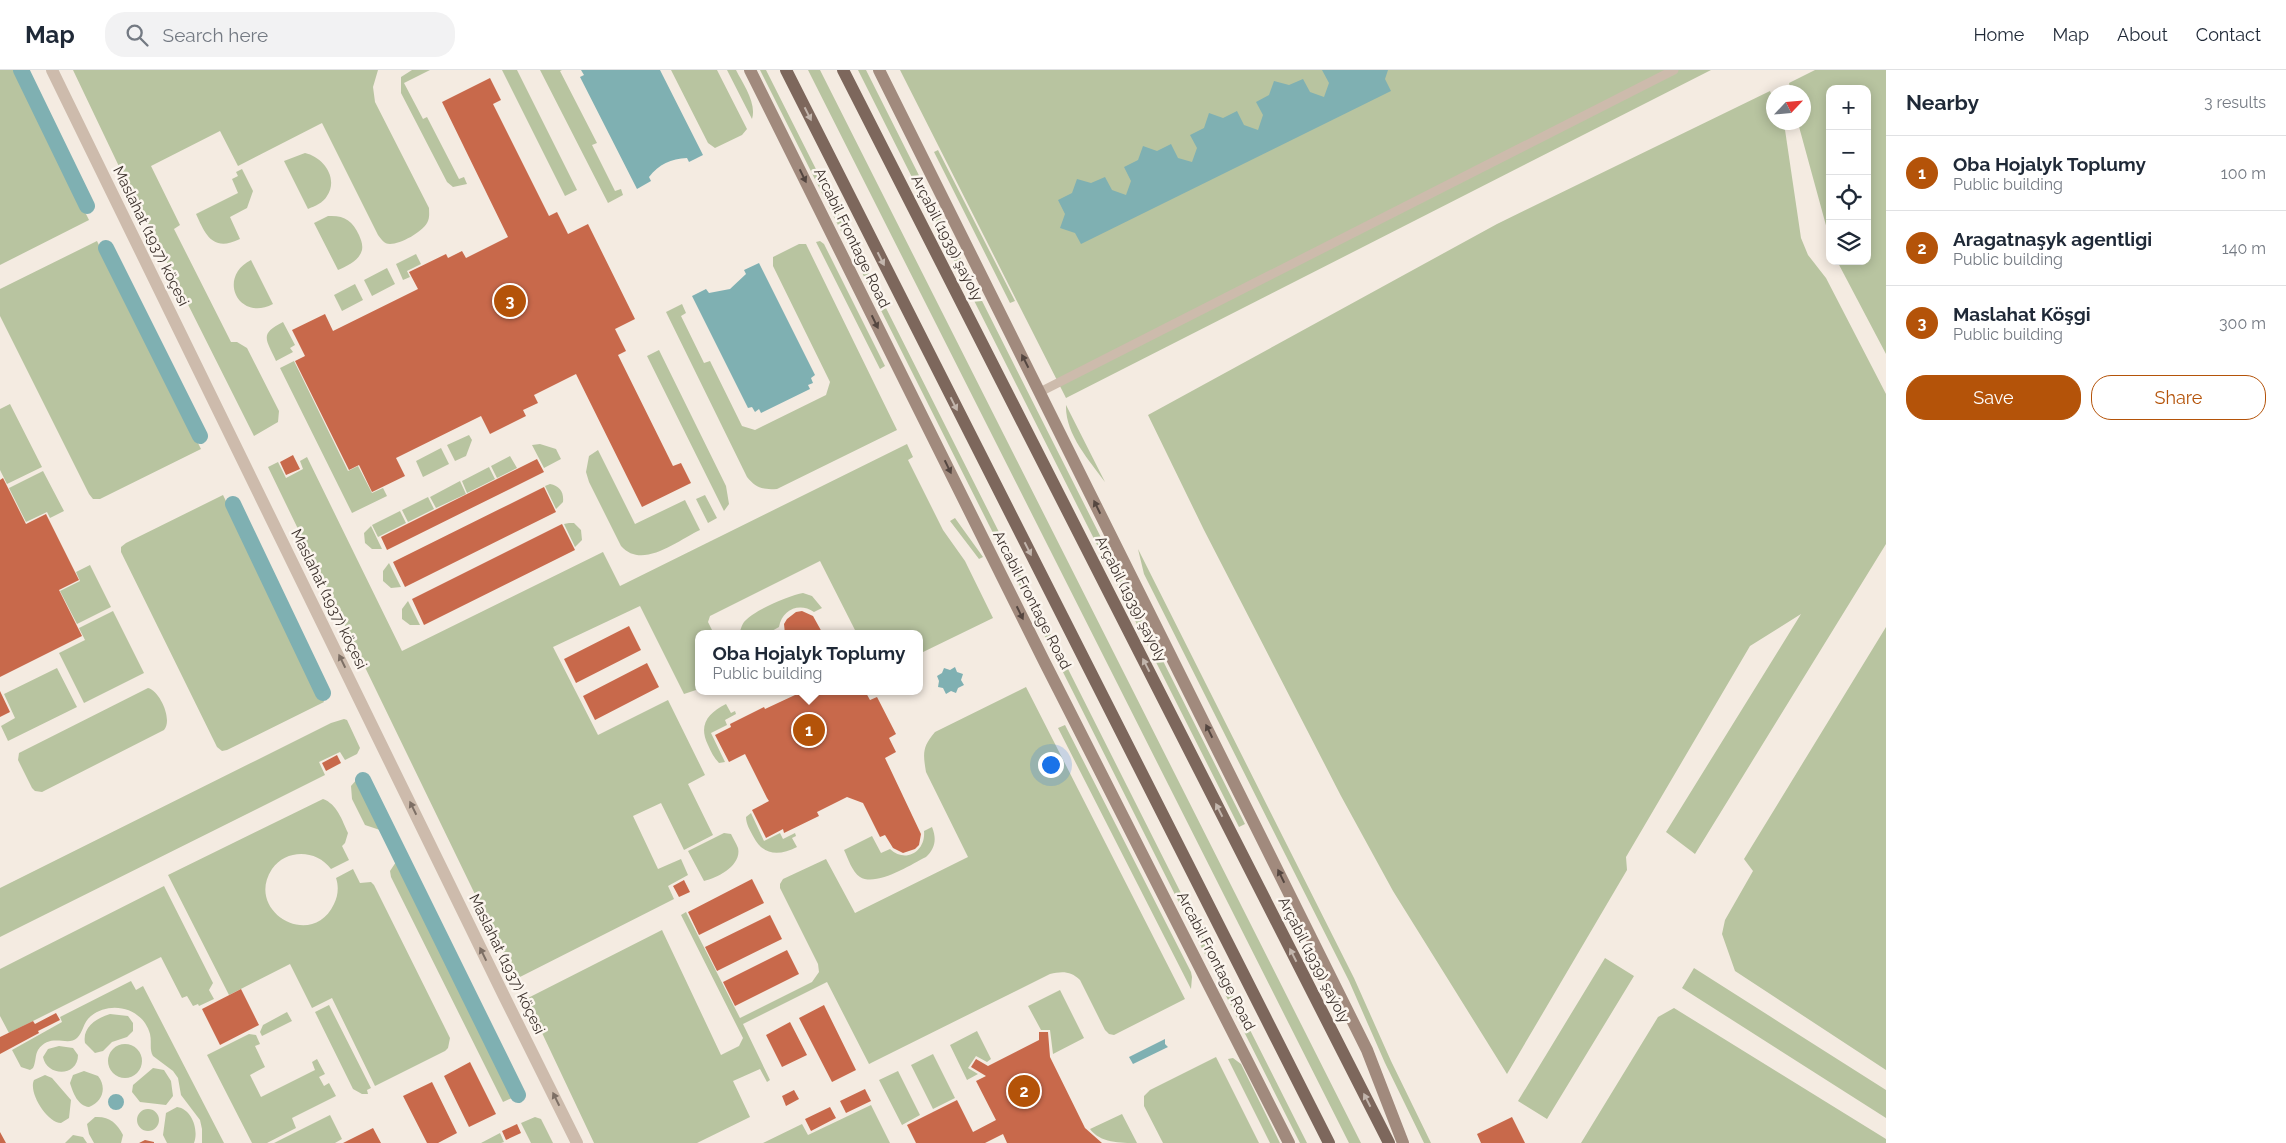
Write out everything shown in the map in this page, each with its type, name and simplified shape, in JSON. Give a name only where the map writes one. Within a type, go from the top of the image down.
[{"type":"main road","points":[[786,70],[1329,1143]]},
{"type":"main road","name":"Arçabil (1939) şaýoly","points":[[843,70],[1389,1143]]},
{"type":"street","name":"Maslahat (1937) köçesi","points":[[52,70],[577,1143]]},
{"type":"street","name":"Arcabil Frontage Road","points":[[750,70],[1040,653],[1289,1143]]},
{"type":"street","points":[[879,70],[1367,1050],[1404,1143]]},
{"type":"lane","points":[[1040,392],[1674,70]]},
{"type":"green space","points":[[0,70],[14,70],[89,220],[0,265]]},
{"type":"green space","points":[[73,70],[378,70],[373,87],[375,102],[429,208],[427,223],[416,234],[405,240],[388,244],[378,235],[322,123],[238,166],[220,131],[151,166],[180,225],[174,229],[231,342],[237,342],[247,348],[279,411],[278,422],[254,436],[125,179]]},
{"type":"green space","points":[[412,70],[430,70],[404,83],[423,119],[427,117],[459,179],[464,177],[467,184],[453,187],[447,182],[401,93],[401,77]]},
{"type":"green space","points":[[502,70],[517,70],[577,190],[565,196]]},
{"type":"green space","points":[[540,70],[562,70],[560,71],[597,143],[592,145],[615,191],[621,189],[623,195],[608,203]]},
{"type":"green space","points":[[671,70],[717,70],[747,129],[742,135],[715,148],[708,143]]},
{"type":"green space","points":[[727,70],[736,70],[745,87],[753,107],[752,119]]},
{"type":"green space","points":[[760,70],[766,70],[1307,1143],[1300,1143]]},
{"type":"green space","points":[[808,70],[820,70],[1361,1143],[1349,1143]]},
{"type":"green space","points":[[858,70],[866,70],[1245,824],[1239,827]]},
{"type":"green space","points":[[900,70],[1711,70],[1066,398]]},
{"type":"green space","points":[[1815,70],[1886,70],[1886,354],[1839,265],[1871,265],[1871,85],[1826,85],[1826,225],[1800,130],[1811,130],[1811,85],[1789,85],[1789,83]]},
{"type":"green space","points":[[1766,93],[1766,130],[1785,130],[1801,238],[1808,255],[1826,278],[1886,394],[1886,544],[1695,854],[1666,832],[1801,614],[1750,646],[1626,857],[1627,870],[1507,1074],[1393,891],[1341,796],[1204,530],[1148,415],[1497,224]]},
{"type":"green space","points":[[938,150],[1015,301],[1010,303],[934,152]]},
{"type":"green space","points":[[305,153],[312,155],[323,164],[327,169],[331,182],[330,189],[325,198],[319,204],[308,209],[284,161]]},
{"type":"green space","points":[[242,169],[253,191],[247,208],[230,217],[240,239],[231,243],[217,243],[207,235],[196,214],[238,193],[232,179],[238,176],[236,172]]},
{"type":"green space","points":[[328,216],[339,216],[350,222],[360,237],[362,244],[362,250],[358,257],[352,263],[338,270],[314,223]]},
{"type":"green space","points":[[97,241],[201,449],[100,499],[93,499],[0,316],[0,289]]},
{"type":"green space","points":[[820,241],[824,244],[885,366],[880,369],[816,242]]},
{"type":"green space","points":[[799,244],[806,244],[897,430],[777,489],[760,488],[747,477],[666,312],[682,304],[686,313],[681,316],[704,363],[710,361],[742,426],[755,430],[826,395],[830,382],[773,266],[773,257]]},
{"type":"green space","points":[[416,254],[421,264],[407,271],[410,277],[403,280],[396,264]]},
{"type":"green space","points":[[251,260],[273,304],[261,308],[250,307],[236,295],[235,277],[241,268]]},
{"type":"green space","points":[[387,268],[395,284],[372,296],[364,280]]},
{"type":"green space","points":[[355,284],[363,300],[342,311],[334,295]]},
{"type":"green space","points":[[283,322],[295,345],[290,348],[293,352],[276,361],[267,338],[270,330]]},
{"type":"green space","points":[[659,350],[726,486],[729,504],[724,511],[647,356]]},
{"type":"green space","points":[[294,361],[348,471],[358,466],[372,493],[383,488],[387,496],[352,513],[280,368]]},
{"type":"green space","points":[[10,404],[42,467],[7,484],[0,470],[0,409]]},
{"type":"green space","points":[[1066,405],[1105,482],[1079,446],[1069,426]]},
{"type":"green space","points":[[469,435],[472,440],[466,456],[455,461],[447,445]]},
{"type":"green space","points":[[540,444],[556,449],[561,459],[544,468],[532,445]]},
{"type":"green space","points":[[907,444],[913,457],[908,460],[943,530],[965,561],[993,618],[923,652],[923,630],[855,630],[820,561],[710,616],[708,622],[712,630],[695,630],[695,690],[684,694],[640,606],[553,647],[598,735],[668,700],[705,775],[688,784],[713,835],[684,850],[661,803],[633,816],[658,869],[681,859],[688,875],[668,886],[674,899],[516,979],[268,467],[278,462],[286,478],[303,469],[300,461],[307,457],[402,651],[603,552],[620,586]]},
{"type":"green space","points":[[441,448],[449,464],[423,477],[416,461]]},
{"type":"green space","points":[[598,450],[635,524],[685,500],[700,530],[660,551],[639,555],[629,553],[621,546],[589,482],[586,472],[589,456]]},
{"type":"green space","points":[[510,456],[517,468],[497,478],[491,466]]},
{"type":"green space","points":[[489,467],[495,479],[467,493],[462,481]]},
{"type":"green space","points":[[43,471],[64,511],[50,518],[47,512],[26,522],[9,488]]},
{"type":"green space","points":[[460,481],[466,494],[436,508],[430,497]]},
{"type":"green space","points":[[550,484],[559,488],[563,495],[563,502],[556,509],[545,486]]},
{"type":"green space","points":[[223,495],[324,702],[222,751],[217,747],[121,552],[121,547]]},
{"type":"green space","points":[[705,495],[717,518],[708,523],[696,499]]},
{"type":"green space","points":[[428,497],[434,509],[408,522],[402,510]]},
{"type":"green space","points":[[400,511],[406,523],[378,537],[372,525]]},
{"type":"green space","points":[[955,518],[983,557],[979,559],[950,521]]},
{"type":"green space","points":[[574,523],[581,530],[582,540],[575,547],[564,524]]},
{"type":"green space","points":[[371,526],[382,549],[372,549],[365,543],[364,533]]},
{"type":"green space","points":[[1138,549],[1354,978],[1391,1061],[1431,1143],[1424,1143],[1385,1063],[1349,981],[1144,574]]},
{"type":"green space","points":[[389,563],[401,587],[391,588],[383,581],[383,571]]},
{"type":"green space","points":[[90,565],[111,607],[77,624],[60,591],[80,581],[76,572]]},
{"type":"green space","points":[[803,593],[812,596],[822,608],[814,612],[803,608],[792,609],[784,616],[779,627],[774,630],[740,630],[745,621],[757,612]]},
{"type":"green space","points":[[408,601],[420,625],[410,625],[402,619],[402,609]]},
{"type":"green space","points":[[113,611],[144,673],[84,703],[59,653],[85,640],[79,628]]},
{"type":"green space","points":[[1886,627],[1886,1070],[1735,971],[1722,934],[1725,920],[1753,871],[1744,859]]},
{"type":"green space","points":[[57,668],[77,707],[8,741],[1,726],[15,718],[4,694]]},
{"type":"green space","points":[[1026,687],[1185,999],[1114,1035],[1109,1034],[1105,1030],[1080,980],[1070,973],[1054,973],[869,1064],[827,982],[743,1024],[770,1080],[767,1082],[760,1069],[733,1081],[750,1117],[697,1143],[594,1143],[526,999],[662,930],[721,1055],[739,1046],[743,1038],[681,915],[686,912],[740,1018],[812,982],[819,972],[818,964],[780,888],[783,879],[826,859],[855,913],[968,857],[926,772],[924,751],[935,732]]},
{"type":"green space","points":[[148,688],[157,694],[164,706],[167,720],[164,730],[42,792],[35,791],[32,788],[18,760],[19,753]]},
{"type":"green space","points":[[726,704],[731,713],[735,711],[736,714],[725,720],[727,725],[711,733],[725,762],[719,763],[711,752],[704,731],[706,720],[714,711]]},
{"type":"green space","points":[[344,719],[347,720],[360,748],[357,754],[345,760],[340,752],[319,762],[325,775],[0,937],[0,888],[331,723]]},
{"type":"green space","points":[[1065,725],[1191,972],[1191,989],[1058,728]]},
{"type":"green space","points":[[358,778],[514,1097],[503,1102],[391,877],[390,871],[396,862],[380,830],[365,825],[352,799],[351,786]]},
{"type":"green space","points":[[323,799],[328,801],[335,809],[348,833],[342,846],[349,860],[331,869],[325,862],[309,855],[293,855],[285,858],[272,869],[266,884],[267,899],[274,911],[284,920],[297,925],[311,924],[324,918],[334,904],[338,891],[336,878],[353,869],[360,883],[371,882],[450,1038],[448,1048],[445,1051],[375,1086],[332,998],[312,1008],[290,964],[229,995],[168,875]]},
{"type":"green space","points":[[751,813],[764,841],[780,833],[783,839],[795,833],[796,836],[792,838],[797,847],[778,853],[767,851],[757,843],[748,827],[746,817]]},
{"type":"green space","points":[[932,827],[934,844],[929,854],[884,877],[867,879],[857,875],[844,850],[872,836],[881,853],[890,849],[902,855],[908,855],[918,849],[924,838],[924,831]]},
{"type":"green space","points":[[724,833],[731,834],[738,848],[736,860],[722,874],[704,881],[688,851]]},
{"type":"green space","points":[[164,886],[213,983],[209,990],[214,999],[199,1006],[198,1004],[193,1006],[187,996],[182,998],[161,957],[9,1033],[0,1016],[0,969]]},
{"type":"green space","points":[[1605,958],[1634,976],[1547,1119],[1518,1101]]},
{"type":"green space","points":[[1694,968],[1886,1090],[1886,1118],[1682,988]]},
{"type":"green space","points":[[131,981],[136,990],[143,986],[224,1143],[202,1143],[200,1120],[181,1095],[178,1078],[173,1071],[153,1056],[150,1034],[141,1018],[125,1009],[108,1008],[99,1011],[88,1018],[77,1038],[69,1041],[48,1042],[38,1050],[33,1068],[30,1070],[21,1067],[12,1050],[62,1022],[60,1017]]},
{"type":"green space","points":[[1060,990],[1084,1038],[1053,1054],[1050,1030],[1041,1030],[1028,1006]]},
{"type":"green space","points":[[329,1005],[371,1088],[367,1090],[368,1094],[362,1094],[353,1089],[315,1012]]},
{"type":"green space","points":[[1674,1008],[1886,1139],[1886,1143],[1581,1143],[1658,1017]]},
{"type":"green space","points":[[287,1012],[292,1021],[262,1036],[260,1032],[263,1025]]},
{"type":"green space","points":[[110,1014],[128,1016],[133,1023],[133,1031],[127,1037],[112,1042],[103,1051],[95,1053],[85,1043],[86,1032],[91,1024]]},
{"type":"green space","points":[[977,1031],[991,1059],[987,1062],[976,1056],[968,1068],[978,1074],[967,1080],[950,1045]]},
{"type":"green space","points":[[249,1034],[256,1035],[260,1044],[255,1046],[265,1067],[250,1075],[261,1097],[315,1070],[312,1062],[317,1059],[325,1074],[319,1077],[324,1086],[329,1083],[336,1096],[292,1118],[296,1128],[267,1143],[252,1143],[207,1055]]},
{"type":"green space","points":[[125,1044],[132,1045],[137,1049],[141,1054],[141,1068],[137,1073],[132,1077],[125,1078],[118,1077],[113,1073],[109,1068],[108,1061],[109,1054],[113,1049],[118,1045]]},
{"type":"green space","points":[[59,1046],[73,1048],[78,1055],[77,1062],[68,1071],[56,1071],[50,1068],[43,1057],[48,1049]]},
{"type":"green space","points":[[933,1054],[955,1098],[933,1109],[911,1065]]},
{"type":"green space","points":[[1216,1057],[1259,1143],[1163,1143],[1144,1106],[1144,1096],[1150,1090]]},
{"type":"green space","points":[[1233,1058],[1241,1064],[1280,1143],[1270,1143],[1228,1059]]},
{"type":"green space","points":[[153,1068],[164,1070],[171,1081],[173,1096],[166,1105],[140,1102],[132,1092],[133,1085]]},
{"type":"green space","points":[[84,1071],[98,1076],[103,1089],[98,1102],[89,1107],[79,1102],[74,1095],[70,1083],[73,1075]]},
{"type":"green space","points":[[898,1071],[920,1115],[902,1125],[879,1080]]},
{"type":"green space","points":[[45,1075],[52,1078],[71,1100],[69,1118],[61,1123],[50,1118],[36,1099],[33,1085],[34,1080]]},
{"type":"green space","points":[[871,1105],[890,1143],[763,1143],[802,1124],[808,1135]]},
{"type":"green space","points":[[177,1107],[187,1112],[193,1121],[196,1132],[194,1143],[167,1143],[163,1135],[166,1113]]},
{"type":"green space","points":[[144,1109],[152,1109],[159,1116],[159,1124],[152,1131],[144,1131],[137,1124],[137,1116]]},
{"type":"green space","points":[[1122,1114],[1137,1143],[1105,1140],[1094,1134],[1090,1129]]},
{"type":"green space","points":[[330,1115],[342,1139],[335,1143],[274,1143]]},
{"type":"green space","points":[[95,1117],[108,1119],[118,1127],[123,1135],[121,1143],[94,1143],[89,1134],[87,1124]]},
{"type":"green space","points":[[535,1117],[541,1119],[553,1143],[531,1143],[521,1123]]},
{"type":"green space","points":[[500,1133],[504,1142],[481,1143]]},
{"type":"green space","points":[[73,1135],[83,1137],[87,1143],[65,1143]]},
{"type":"water","points":[[581,70],[660,70],[703,155],[689,162],[687,158],[666,163],[649,177],[651,181],[637,189],[580,77],[584,75]]},
{"type":"water","points":[[1322,70],[1388,70],[1385,79],[1391,91],[1081,244],[1075,233],[1060,228],[1065,214],[1058,200],[1072,193],[1077,179],[1091,183],[1105,177],[1112,190],[1126,195],[1131,181],[1124,167],[1138,160],[1143,146],[1157,151],[1171,144],[1178,158],[1192,162],[1197,148],[1190,135],[1204,128],[1209,113],[1223,118],[1237,111],[1244,125],[1258,130],[1263,115],[1256,102],[1269,95],[1274,81],[1289,85],[1303,79],[1310,92],[1324,97],[1329,83]]},
{"type":"water","points":[[759,263],[815,375],[811,378],[813,383],[808,385],[810,389],[761,413],[759,409],[755,412],[752,407],[748,408],[692,296],[706,289],[709,293],[730,289],[746,274],[744,270]]},
{"type":"water","points":[[955,667],[957,672],[963,674],[961,680],[964,685],[958,688],[956,693],[951,691],[946,694],[943,688],[938,687],[939,681],[937,676],[942,673],[944,668],[950,670]]},
{"type":"water","points":[[1165,1039],[1165,1044],[1168,1047],[1133,1064],[1129,1057]]},
{"type":"water","points":[[113,1094],[119,1094],[124,1099],[122,1108],[113,1110],[108,1105],[108,1099]]},
{"type":"building","points":[[490,78],[501,100],[493,104],[549,216],[557,212],[568,234],[588,224],[635,319],[615,329],[626,351],[618,355],[673,466],[681,463],[691,483],[642,507],[576,374],[534,395],[538,403],[523,410],[526,416],[490,434],[481,416],[396,458],[405,476],[372,492],[359,465],[349,470],[295,361],[305,356],[292,330],[325,314],[333,331],[418,289],[409,272],[446,254],[448,258],[462,251],[466,258],[508,237],[442,102]]},
{"type":"building","points":[[293,455],[300,469],[286,475],[280,462]]},
{"type":"building","points":[[537,459],[544,472],[387,550],[381,537]]},
{"type":"building","points":[[3,478],[26,524],[46,514],[79,580],[59,590],[82,636],[0,677],[0,480]]},
{"type":"building","points":[[544,487],[556,512],[405,587],[393,562]]},
{"type":"building","points":[[562,524],[575,550],[424,625],[412,599]]},
{"type":"building","points":[[802,611],[813,616],[821,630],[785,630],[784,624],[787,619],[796,612]]},
{"type":"building","points":[[629,626],[641,650],[576,683],[564,659]]},
{"type":"building","points":[[647,663],[659,687],[595,720],[583,696]]},
{"type":"building","points":[[0,691],[10,712],[0,717]]},
{"type":"building","points":[[795,695],[867,695],[870,700],[877,697],[896,734],[889,738],[896,752],[885,758],[921,834],[919,845],[915,849],[903,853],[893,848],[885,835],[880,837],[863,803],[847,797],[817,812],[819,816],[784,833],[783,829],[766,838],[752,810],[769,801],[745,754],[729,762],[715,735],[731,727],[730,724],[764,707],[765,709]]},
{"type":"building","points":[[337,755],[341,763],[326,771],[322,763]]},
{"type":"building","points":[[752,879],[764,903],[699,935],[688,912]]},
{"type":"building","points":[[684,880],[690,892],[679,897],[673,886]]},
{"type":"building","points":[[770,915],[782,939],[717,971],[705,947]]},
{"type":"building","points":[[787,950],[799,974],[735,1006],[723,982]]},
{"type":"building","points":[[241,989],[259,1025],[220,1045],[202,1009]]},
{"type":"building","points":[[824,1005],[856,1070],[832,1082],[799,1018]]},
{"type":"building","points":[[56,1013],[60,1020],[0,1054],[0,1037],[33,1021],[35,1024]]},
{"type":"building","points":[[790,1022],[807,1055],[782,1067],[766,1035]]},
{"type":"building","points":[[1039,1032],[1048,1032],[1050,1057],[1085,1128],[1102,1143],[1007,1143],[1003,1134],[985,1143],[916,1143],[907,1125],[957,1100],[973,1132],[996,1120],[976,1081],[986,1076],[971,1067],[976,1059],[988,1066],[1039,1040]]},
{"type":"building","points":[[470,1062],[496,1114],[469,1127],[444,1076]]},
{"type":"building","points":[[432,1082],[457,1133],[438,1143],[427,1143],[403,1096]]},
{"type":"building","points":[[865,1089],[871,1101],[846,1113],[840,1101]]},
{"type":"building","points":[[794,1090],[799,1099],[786,1106],[782,1096]]},
{"type":"building","points":[[830,1107],[836,1118],[811,1131],[805,1119]]},
{"type":"building","points":[[1512,1117],[1525,1143],[1481,1143],[1477,1134]]},
{"type":"building","points":[[517,1124],[521,1133],[506,1140],[502,1131]]},
{"type":"building","points":[[373,1128],[381,1143],[343,1143]]},
{"type":"building","points":[[0,1132],[6,1143],[0,1143]]},
{"type":"building","points":[[145,1140],[154,1142],[154,1143],[139,1143]]},
{"type":"waterway","points":[[21,70],[87,206]]},
{"type":"waterway","points":[[106,248],[200,436]]},
{"type":"waterway","points":[[233,504],[323,693]]},
{"type":"waterway","points":[[363,780],[518,1095]]},
{"type":"place","name":"Maslahat Köşgi","points":[[510,301]]},
{"type":"place","name":"Oba Hojalyk Toplumy","points":[[809,730]]},
{"type":"place","name":"Aragatnaşyk agentligi","points":[[1024,1091]]}]
